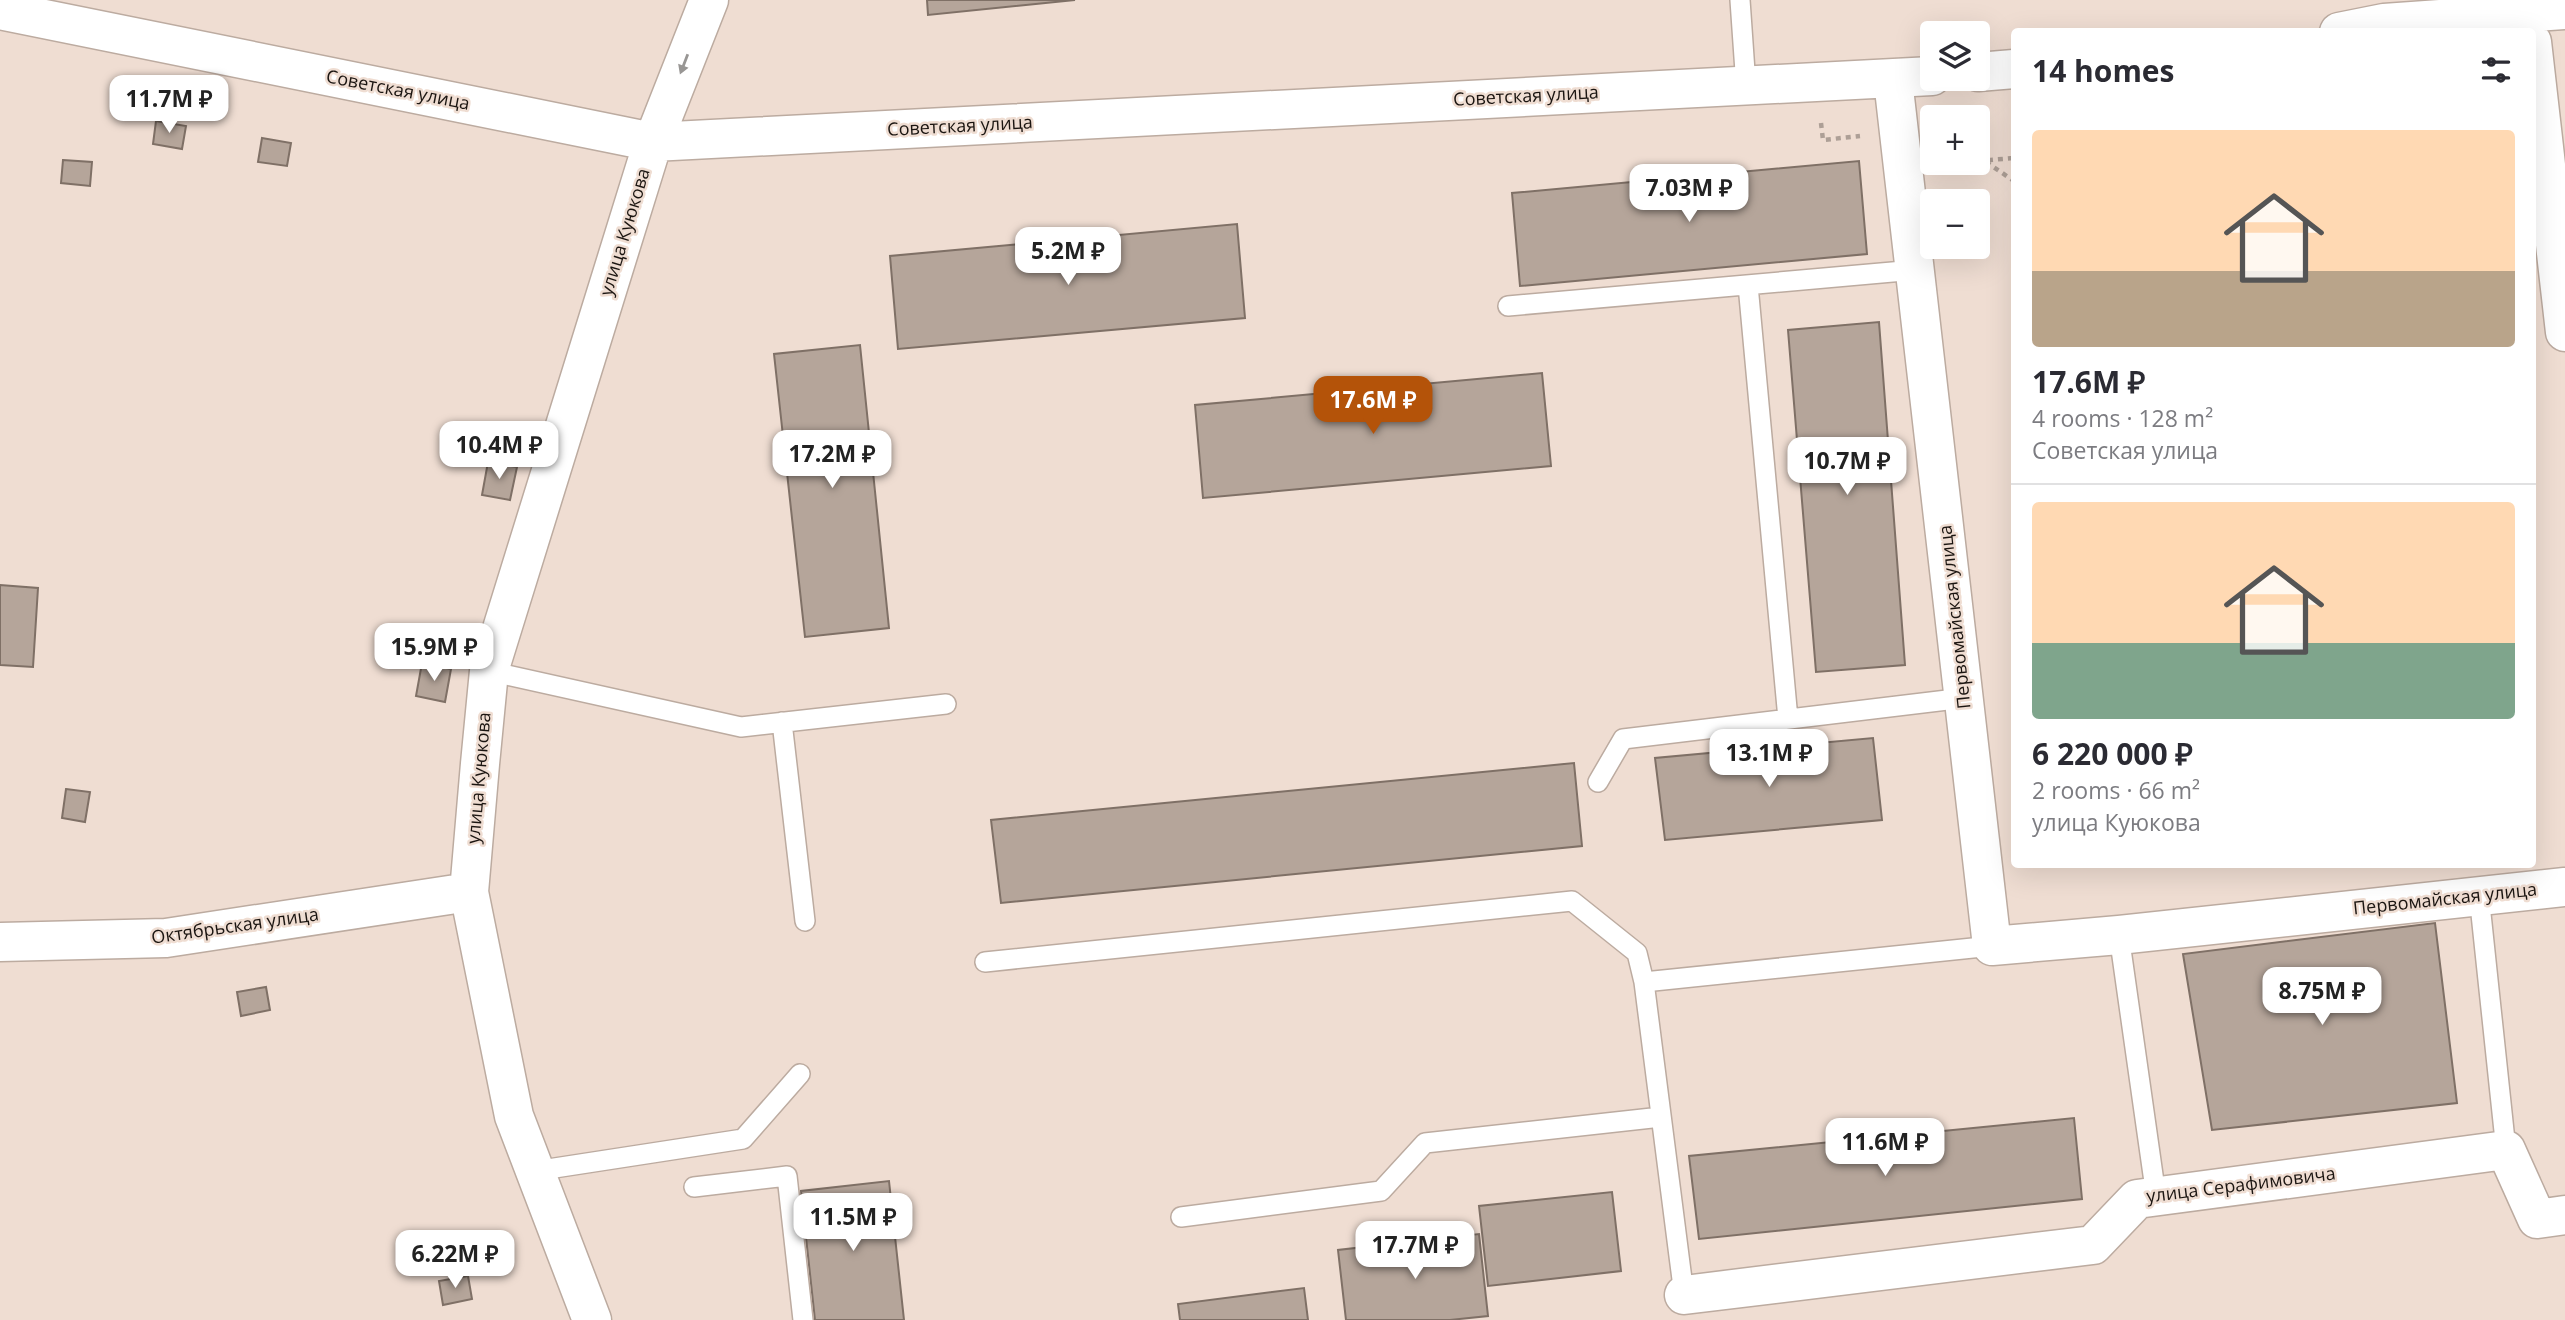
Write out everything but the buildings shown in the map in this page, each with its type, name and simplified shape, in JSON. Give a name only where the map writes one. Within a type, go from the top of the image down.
[{"type":"street","name":"улица Куюкова","points":[[592,1320],[514,1116],[469,892],[489,671],[653,142],[709,0]]},
{"type":"street","name":"Советская улица","points":[[0,10],[653,142],[1920,77]]},
{"type":"street","points":[[2348,28],[2385,12],[2539,24],[2565,332]]},
{"type":"street","points":[[1990,71],[2011,68]]},
{"type":"street","name":"Первомайская улица","points":[[1893,80],[1992,946],[2565,887]]},
{"type":"street","name":"Октябрьская улица","points":[[0,942],[166,938],[469,892]]},
{"type":"street","points":[[2506,1150],[2537,1219],[2565,1215]]},
{"type":"street","name":"улица Серафимовича","points":[[1684,1295],[2092,1245],[2137,1199],[2506,1150]]},
{"type":"lane","points":[[1740,0],[1746,86]]},
{"type":"lane","points":[[1508,306],[1915,270]]},
{"type":"lane","points":[[1748,285],[1788,719]]},
{"type":"lane","points":[[489,671],[741,727],[946,704]]},
{"type":"lane","points":[[1598,782],[1623,739],[1964,698]]},
{"type":"lane","points":[[782,722],[805,921]]},
{"type":"lane","points":[[2480,895],[2506,1150]]},
{"type":"lane","points":[[985,962],[1572,901],[1637,953],[1644,982],[1684,1295]]},
{"type":"lane","points":[[2119,935],[2156,1196]]},
{"type":"lane","name":"Первомайская улица","points":[[1644,982],[1992,946]]},
{"type":"lane","points":[[535,1171],[743,1139],[800,1073]]},
{"type":"lane","points":[[1181,1217],[1381,1191],[1425,1143],[1661,1116]]},
{"type":"lane","points":[[694,1187],[787,1176],[803,1320]]},
{"type":"path","points":[[1990,160],[2011,158]]},
{"type":"path","points":[[1990,165],[2011,179]]}]
